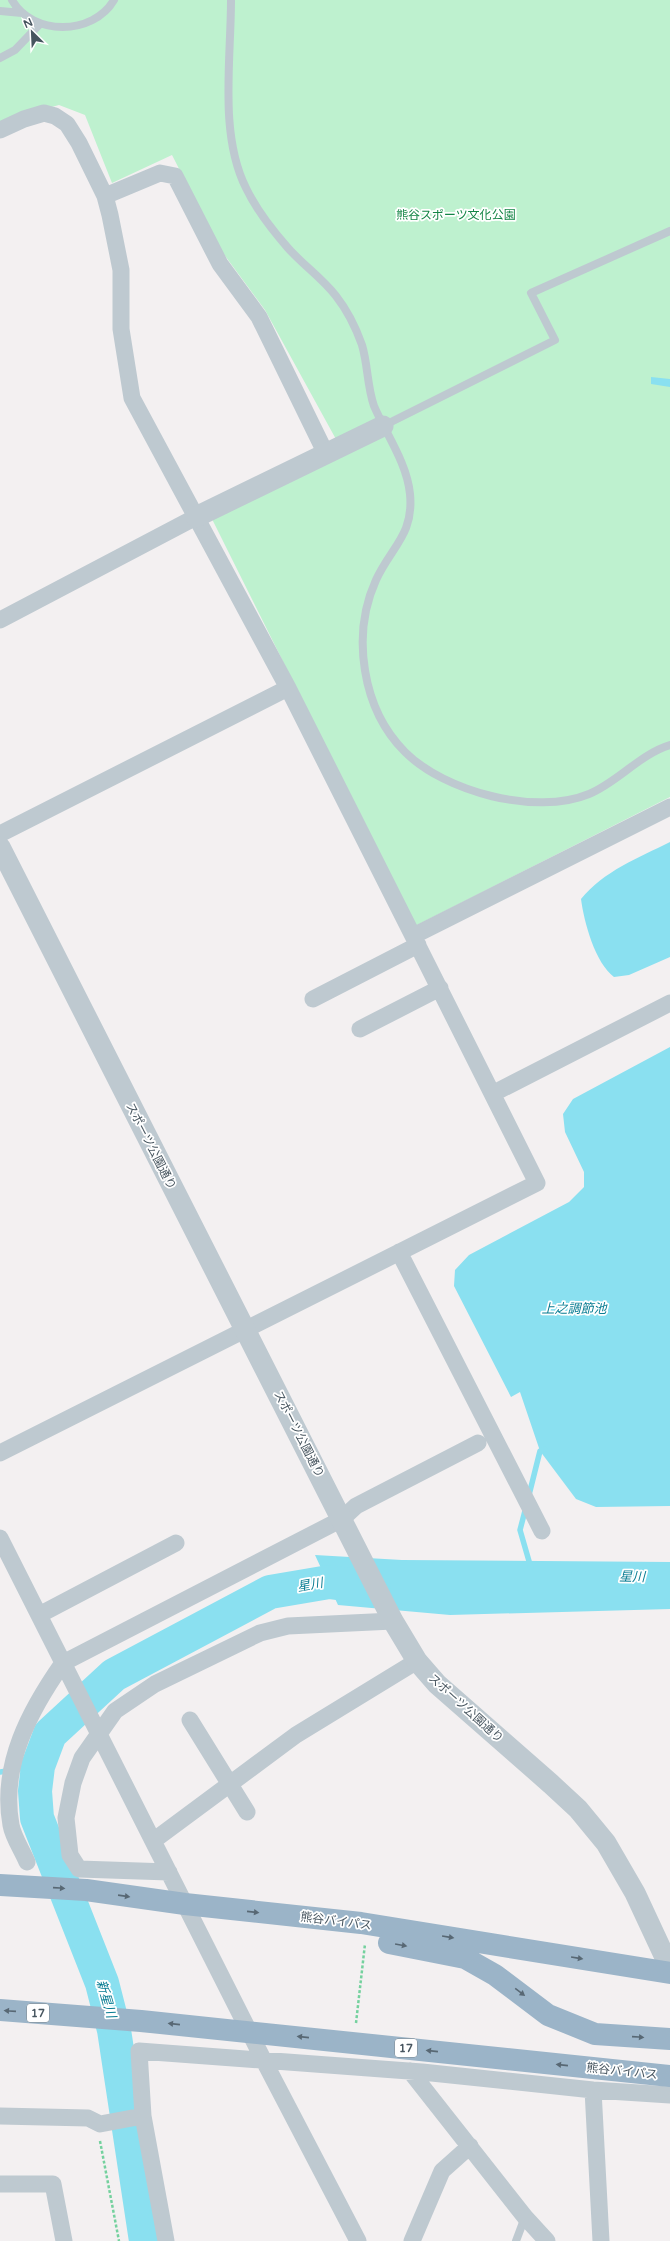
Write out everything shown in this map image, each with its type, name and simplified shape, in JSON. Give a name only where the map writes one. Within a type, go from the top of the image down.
[{"type":"highway","name":"熊谷バイパス","points":[[0,1885],[86,1890],[185,1904],[341,1921],[670,1973]]},
{"type":"highway","points":[[341,1921],[358,1937],[465,1958],[495,1975],[548,2015],[595,2034],[670,2039]]},
{"type":"highway","name":"熊谷バイパス","points":[[0,2010],[141,2021],[670,2076]]},
{"type":"street","points":[[0,130],[24,119],[44,114],[55,116],[67,124],[79,143],[105,196],[121,270],[121,328],[132,398],[288,688],[415,941],[494,1093],[537,1183],[0,1453]]},
{"type":"street","points":[[105,196],[160,172],[175,176],[220,264],[259,317],[326,454]]},
{"type":"street","points":[[0,620],[196,517],[383,426]]},
{"type":"street","points":[[0,834],[288,688]]},
{"type":"street","points":[[313,999],[415,941],[670,807]]},
{"type":"street","name":"スポーツ公園通り","points":[[0,847],[393,1620],[417,1661],[437,1684],[578,1809],[601,1837],[635,1892],[670,1968]]},
{"type":"street","points":[[360,1029],[440,988]]},
{"type":"street","points":[[494,1093],[670,1003]]},
{"type":"street","points":[[400,1252],[542,1531]]},
{"type":"street","points":[[27,1862],[11,1826],[9,1784],[15,1750],[38,1699],[63,1663],[345,1525],[356,1506],[478,1443]]},
{"type":"street","points":[[0,1538],[7,1567],[40,1615],[98,1734],[249,2032],[358,2241]]},
{"type":"street","points":[[40,1615],[176,1543]]},
{"type":"street","points":[[169,1872],[79,1869],[70,1855],[66,1818],[73,1782],[82,1758],[115,1711],[155,1684],[260,1633],[288,1626],[393,1620]]},
{"type":"street","points":[[153,1841],[296,1735],[417,1661]]},
{"type":"street","points":[[190,1720],[247,1812]]},
{"type":"street","points":[[166,2241],[142,2116],[139,2051],[410,2071],[593,2090],[670,2095]]},
{"type":"street","points":[[410,2071],[525,2217],[547,2241]]},
{"type":"street","points":[[593,2090],[601,2241]]},
{"type":"street","points":[[0,2116],[88,2118],[100,2129],[142,2116]]},
{"type":"street","points":[[412,2241],[442,2171],[470,2146]]},
{"type":"street","points":[[0,2184],[53,2184],[64,2241]]},
{"type":"lane","points":[[12,0],[22,14]]},
{"type":"lane","points":[[0,11],[22,14],[40,24],[56,28],[87,22],[98,16],[114,0]]},
{"type":"lane","points":[[231,0],[229,114],[231,136],[236,160],[246,189],[288,247],[323,280],[345,309],[362,347],[373,402],[408,479],[410,512],[406,532],[377,577],[366,605],[363,650],[366,676],[374,705],[388,732],[406,754],[433,774],[459,787],[491,796],[523,801],[552,802],[587,795],[610,783],[655,750],[670,745]]},
{"type":"lane","points":[[0,58],[15,50],[40,24]]},
{"type":"lane","points":[[383,426],[555,340],[531,293],[670,231]]},
{"type":"lane","points":[[516,2241],[525,2217]]},
{"type":"path","points":[[355,2030],[366,1936]]},
{"type":"path","points":[[100,2129],[119,2241]]},
{"type":"green space","name":"熊谷スポーツ文化公園","points":[[0,0],[670,0],[670,797],[415,926],[212,519],[343,452],[265,310],[220,249],[172,155],[112,183],[85,115],[59,105],[22,115],[0,126]]},
{"type":"water","points":[[651,377],[670,379],[670,387],[651,384]]},
{"type":"water","points":[[670,842],[670,957],[629,975],[614,977],[607,971],[596,952],[588,930],[581,899],[590,889],[611,873]]},
{"type":"water","name":"上之調節池","points":[[670,1047],[670,1506],[596,1507],[576,1499],[540,1451],[520,1392],[511,1397],[454,1286],[455,1270],[469,1255],[569,1202],[584,1187],[584,1172],[565,1132],[563,1114],[573,1099]]},
{"type":"water","name":"星川","points":[[315,1555],[402,1560],[670,1562],[670,1609],[450,1615],[338,1605]]},
{"type":"waterway","points":[[529,1495],[540,1451],[545,1449]]},
{"type":"waterway","points":[[526,1507],[520,1530],[531,1568]]},
{"type":"waterway","name":"新星川","points":[[146,2241],[114,2030],[102,1983],[37,1818],[35,1791],[38,1766],[50,1734],[114,1675],[270,1592],[329,1582],[374,1588]]},
{"type":"waterway","points":[[0,1772],[38,1766]]}]
